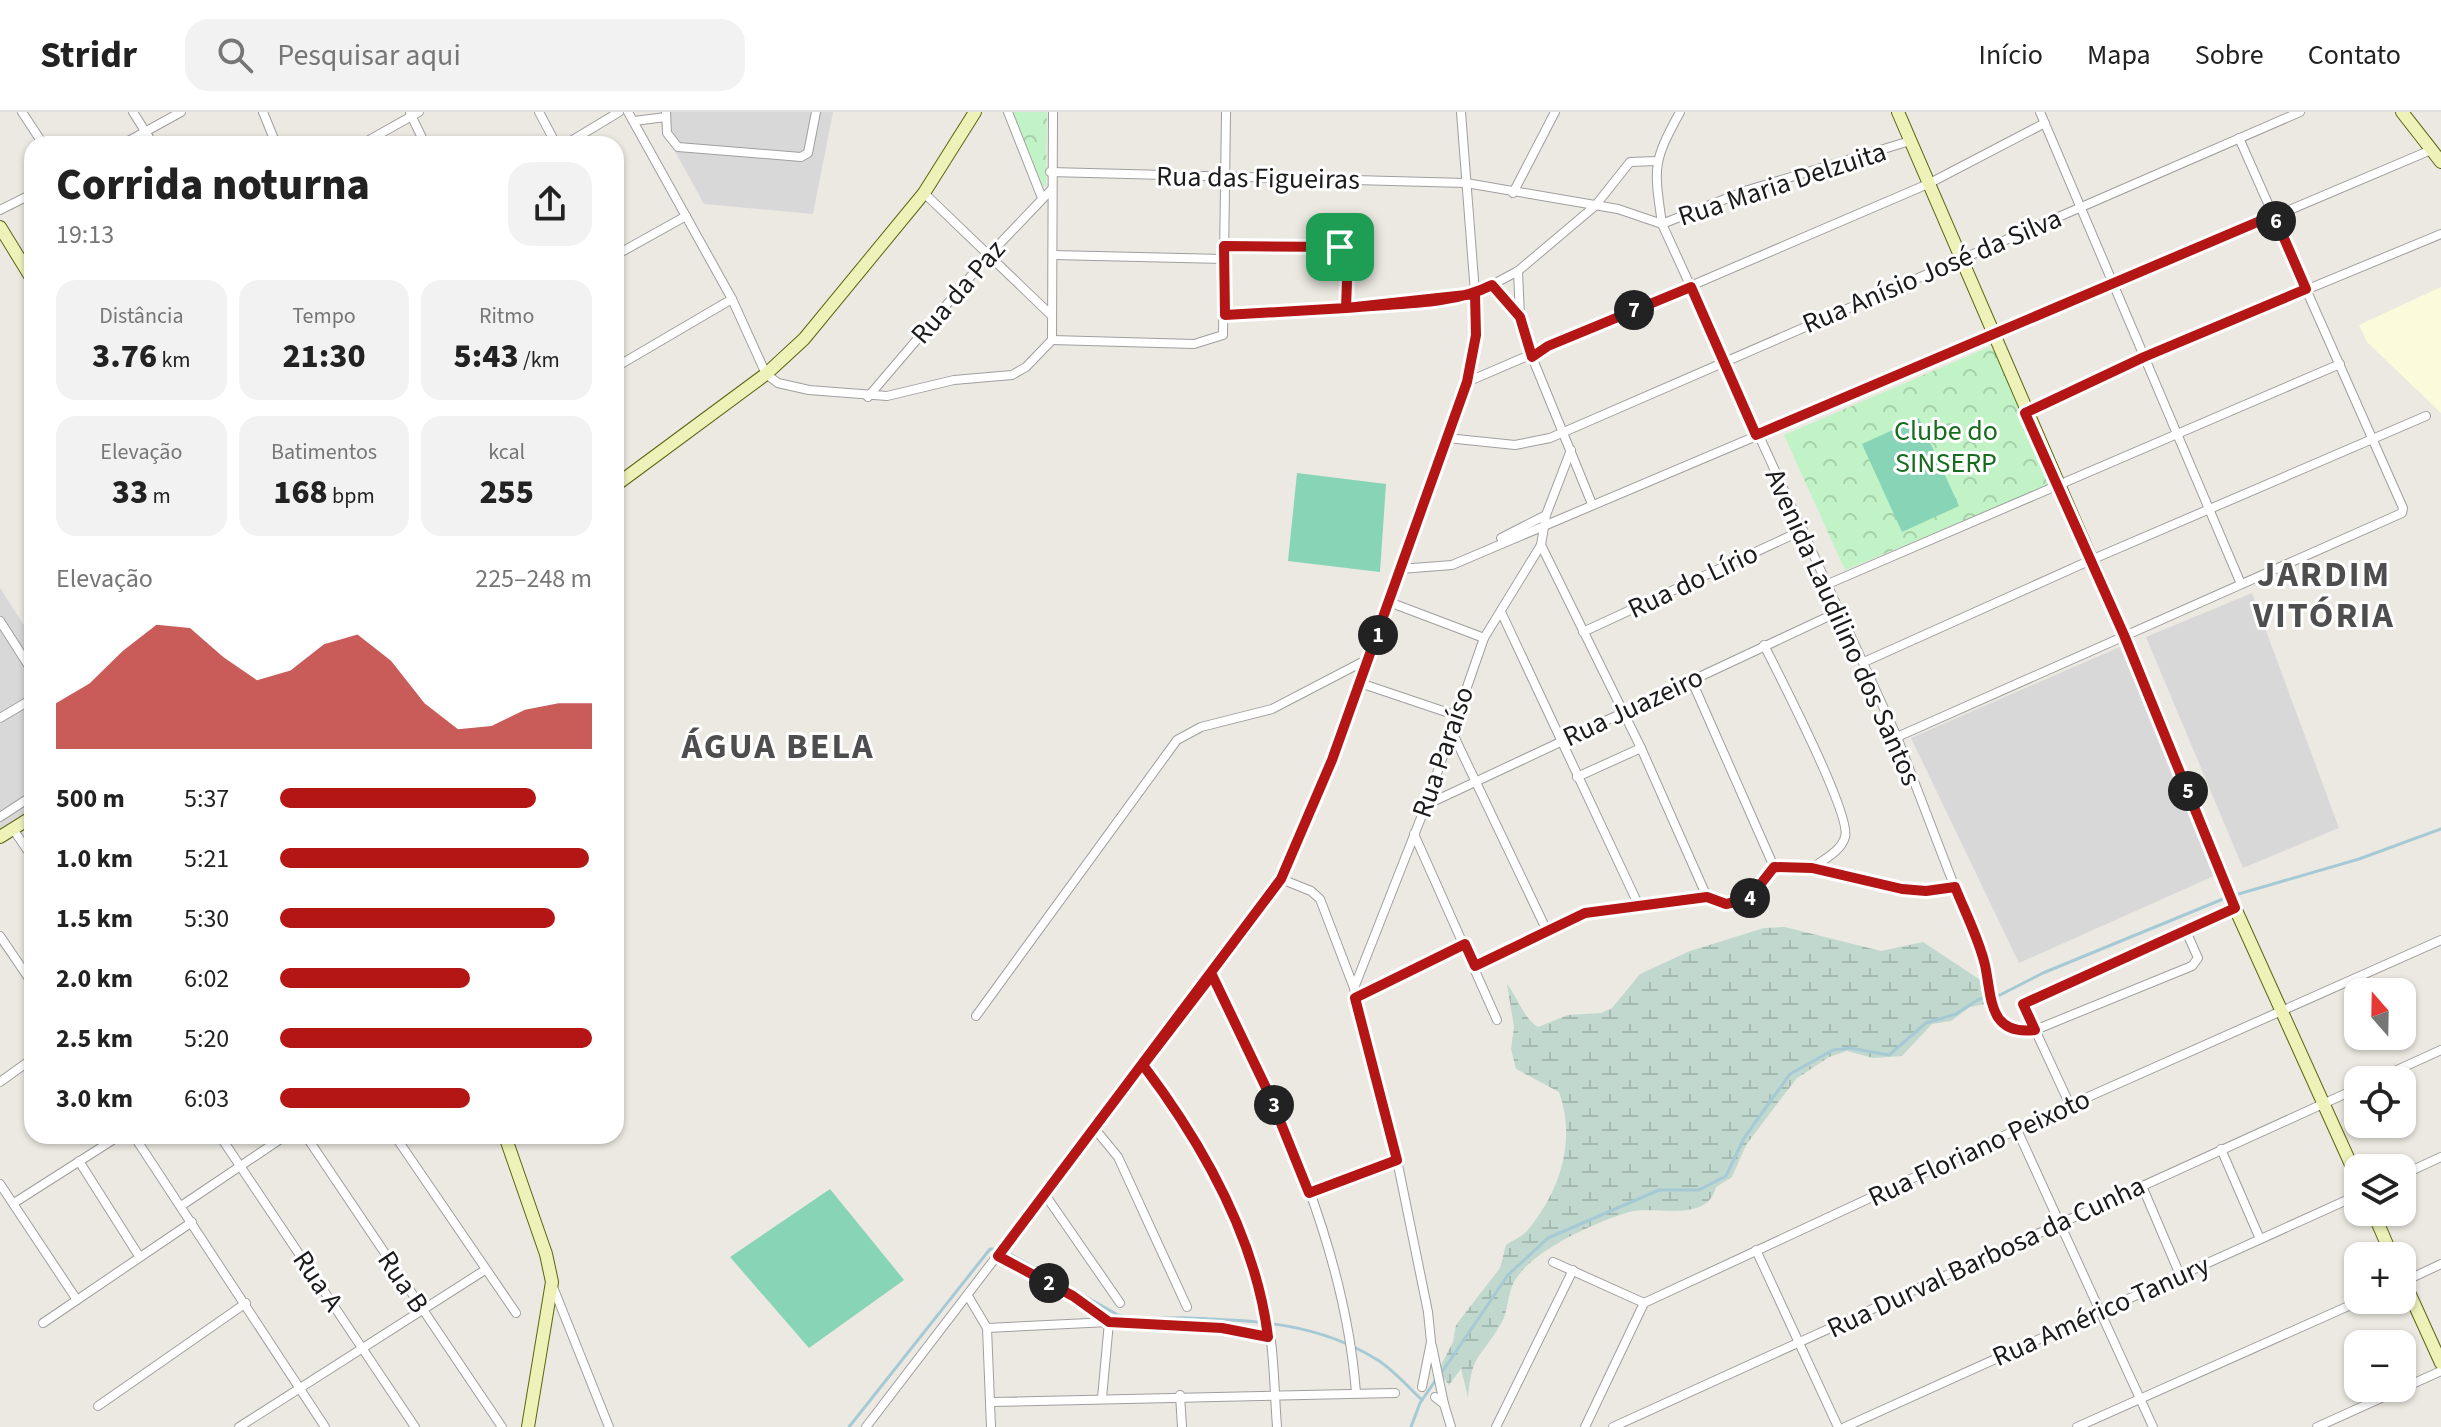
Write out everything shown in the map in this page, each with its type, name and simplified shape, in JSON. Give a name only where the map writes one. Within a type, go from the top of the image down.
[{"type":"street","points":[[22,112],[38,136]]},
{"type":"street","points":[[133,112],[148,136]]},
{"type":"street","points":[[137,136],[181,112]]},
{"type":"street","points":[[263,112],[273,136]]},
{"type":"street","points":[[539,112],[552,136]]},
{"type":"street","points":[[579,136],[619,112]]},
{"type":"street","points":[[628,112],[732,299],[766,374],[788,387],[868,397],[887,396],[954,380],[1012,375],[1026,367],[1052,340],[1050,172],[1053,112]]},
{"type":"street","points":[[634,121],[666,114],[667,133],[678,147],[801,157],[808,153],[816,112]]},
{"type":"street","points":[[624,479],[766,374],[804,339],[924,193],[975,112]]},
{"type":"street","points":[[1008,112],[1042,198]]},
{"type":"street","points":[[1052,340],[1194,344],[1223,335],[1226,112]]},
{"type":"street","points":[[866,1427],[1046,1196],[1212,975],[1281,879],[1309,820],[1370,658],[1467,382],[1476,335],[1461,112]]},
{"type":"street","points":[[1513,193],[1555,112]]},
{"type":"street","name":"Avenida Laudilino dos Santos","points":[[1680,112],[1657,161],[1662,224],[1756,435],[1897,737],[1985,966],[1992,1009],[1997,1017],[2022,1032],[2035,1030]]},
{"type":"street","points":[[1899,112],[2025,413],[2124,635],[2234,906],[2346,1154]]},
{"type":"street","points":[[2040,112],[2241,584]]},
{"type":"street","name":"Rua Anísio José da Silva","points":[[1447,438],[1515,445],[1564,432],[2300,112]]},
{"type":"street","points":[[2402,112],[2441,162]]},
{"type":"street","points":[[375,136],[414,113],[422,136]]},
{"type":"street","points":[[1467,382],[1532,357],[1548,346],[1928,184],[2045,123]]},
{"type":"street","points":[[1897,737],[2396,517],[2403,508],[2239,138]]},
{"type":"street","name":"Rua Maria Delzuita","points":[[1466,183],[1595,206],[1662,224],[1748,190],[1910,141]]},
{"type":"street","points":[[1400,569],[1447,567],[1545,520],[1592,504],[2431,150]]},
{"type":"street","points":[[1225,315],[1346,308],[1475,294],[1518,271],[1595,206],[1630,162],[1657,161]]},
{"type":"street","name":"Rua das Figueiras","points":[[1050,172],[1466,183]]},
{"type":"street","name":"Rua da Paz","points":[[868,397],[988,256],[1051,190]]},
{"type":"street","points":[[924,193],[1051,315]]},
{"type":"street","points":[[0,210],[24,198]]},
{"type":"street","points":[[624,251],[686,216]]},
{"type":"street","points":[[0,227],[24,266]]},
{"type":"street","points":[[2025,413],[2144,357],[2441,234]]},
{"type":"street","points":[[1224,246],[1343,248],[1348,254],[1346,308]]},
{"type":"street","points":[[1053,255],[1224,259]]},
{"type":"street","points":[[1518,271],[1520,317],[1532,357],[1592,504]]},
{"type":"street","points":[[1492,285],[1520,317]]},
{"type":"street","points":[[624,362],[732,299]]},
{"type":"street","points":[[1828,584],[2340,364]]},
{"type":"street","points":[[1864,662],[2091,560],[2426,416]]},
{"type":"street","name":"Rua Paraíso","points":[[1354,993],[1426,805],[1484,638],[1502,614],[1523,570],[1541,545],[1545,520],[1571,450]]},
{"type":"street","name":"Rua do Lírio","points":[[1583,632],[1803,530]]},
{"type":"street","points":[[1541,545],[1641,748],[1707,897]]},
{"type":"street","points":[[1389,602],[1484,638]]},
{"type":"street","name":"Rua Juazeiro","points":[[1426,805],[1840,611]]},
{"type":"street","points":[[1502,614],[1639,906]]},
{"type":"street","points":[[0,621],[24,658]]},
{"type":"street","points":[[1764,645],[1828,779],[1847,831],[1842,845],[1812,868]]},
{"type":"street","points":[[976,1016],[1177,740],[1201,727],[1272,709],[1370,658]]},
{"type":"street","points":[[1691,679],[1774,867]]},
{"type":"street","points":[[1360,683],[1455,715]]},
{"type":"street","points":[[0,718],[24,704]]},
{"type":"street","points":[[1451,731],[1547,931]]},
{"type":"street","points":[[1577,777],[1641,748]]},
{"type":"street","points":[[0,817],[24,801]]},
{"type":"street","points":[[0,837],[24,822]]},
{"type":"street","points":[[13,829],[24,845]]},
{"type":"street","points":[[1414,834],[1497,1020]]},
{"type":"street","points":[[1774,867],[1812,868],[1902,889],[1926,891],[1955,887]]},
{"type":"street","points":[[1475,966],[1585,913],[1707,897],[1726,904],[1749,899],[1774,867]]},
{"type":"street","points":[[1281,879],[1311,891],[1320,899],[1354,993],[1397,1160],[1428,1312],[1431,1342],[1451,1427]]},
{"type":"street","points":[[2070,1105],[2023,1004],[2186,931],[2234,906]]},
{"type":"street","points":[[2035,1030],[2192,966],[2198,958],[2186,931]]},
{"type":"street","points":[[0,936],[24,971]]},
{"type":"street","name":"Rua Floriano Peixoto","points":[[1644,1303],[2018,1132],[2070,1105],[2441,940]]},
{"type":"street","points":[[1354,993],[1465,944]]},
{"type":"street","points":[[0,957],[10,950]]},
{"type":"street","points":[[1212,975],[1249,1048],[1309,1193],[1350,1338],[1356,1393]]},
{"type":"street","points":[[2406,1066],[2441,1050]]},
{"type":"street","points":[[0,1082],[24,1065]]},
{"type":"street","points":[[1143,1065],[1186,1129],[1242,1237],[1266,1309],[1277,1427]]},
{"type":"street","name":"Rua Durval Barbosa da Cunha","points":[[1613,1427],[2344,1094]]},
{"type":"street","points":[[1095,1129],[1118,1157],[1187,1307]]},
{"type":"street","points":[[2018,1132],[2153,1427]]},
{"type":"street","points":[[14,1203],[106,1144]]},
{"type":"street","points":[[139,1144],[325,1427]]},
{"type":"street","name":"Rua A","points":[[226,1144],[415,1427]]},
{"type":"street","points":[[181,1206],[273,1144]]},
{"type":"street","name":"Rua B","points":[[311,1144],[502,1427]]},
{"type":"street","points":[[400,1144],[516,1313]]},
{"type":"street","points":[[508,1144],[552,1282],[609,1427]]},
{"type":"street","points":[[2221,1149],[2260,1239]]},
{"type":"street","points":[[2416,1169],[2441,1157]]},
{"type":"street","points":[[1309,1193],[1397,1160]]},
{"type":"street","points":[[79,1161],[139,1256]]},
{"type":"street","points":[[0,1184],[77,1300]]},
{"type":"street","points":[[2142,1186],[2180,1275]]},
{"type":"street","points":[[1046,1196],[1120,1303]]},
{"type":"street","name":"Rua Américo Tanury","points":[[1845,1427],[2344,1201]]},
{"type":"street","points":[[43,1323],[192,1222]]},
{"type":"street","points":[[1756,1250],[1838,1427]]},
{"type":"street","points":[[998,1256],[1073,1296],[1109,1322]]},
{"type":"street","points":[[1553,1262],[1644,1303],[1585,1427]]},
{"type":"street","points":[[2416,1275],[2441,1264]]},
{"type":"street","points":[[239,1427],[485,1270]]},
{"type":"street","points":[[1496,1427],[1573,1270]]},
{"type":"street","points":[[528,1427],[552,1282]]},
{"type":"street","points":[[968,1296],[987,1328],[991,1427]]},
{"type":"street","points":[[98,1406],[246,1303]]},
{"type":"street","points":[[2077,1427],[2344,1308]]},
{"type":"street","points":[[2416,1308],[2441,1363]]},
{"type":"street","points":[[987,1328],[1109,1322],[1267,1333]]},
{"type":"street","points":[[1102,1398],[1109,1322]]},
{"type":"street","points":[[1422,1387],[1431,1342]]},
{"type":"street","points":[[2317,1427],[2441,1371]]},
{"type":"street","points":[[992,1402],[1180,1395],[1275,1397],[1395,1393]]},
{"type":"street","points":[[1180,1395],[1182,1427]]},
{"type":"street","points":[[1435,1397],[1444,1404]]},
{"type":"shaded area","points":[[662,112],[833,112],[813,214],[704,204],[661,126]]},
{"type":"shaded area","points":[[2441,287],[2441,413],[2367,342],[2359,325]]},
{"type":"shaded area","points":[[0,588],[24,626],[24,814],[0,830]]},
{"type":"shaded area","points":[[2252,593],[2339,828],[2243,868],[2146,637]]},
{"type":"shaded area","points":[[2122,646],[2214,876],[2019,963],[1911,738]]},
{"type":"green space","points":[[1013,112],[1047,112],[1046,186],[1041,187]]},
{"type":"green space","name":"Clube do SINSERP","points":[[1989,347],[1996,354],[2051,485],[1845,570],[1784,435]]},
{"type":"green space","points":[[1919,418],[1959,506],[1902,532],[1862,444]]},
{"type":"green space","points":[[1297,473],[1386,484],[1380,572],[1288,561]]},
{"type":"green space","points":[[1785,927],[1881,951],[1923,942],[1991,987],[1990,1003],[1970,1007],[1951,1021],[1932,1024],[1902,1056],[1873,1058],[1847,1051],[1829,1057],[1796,1079],[1746,1145],[1732,1177],[1716,1187],[1711,1198],[1702,1206],[1679,1211],[1629,1212],[1581,1231],[1546,1250],[1520,1273],[1512,1286],[1502,1322],[1474,1365],[1468,1397],[1461,1369],[1449,1385],[1438,1371],[1453,1342],[1456,1325],[1500,1268],[1506,1245],[1525,1233],[1548,1200],[1562,1166],[1565,1148],[1566,1129],[1559,1092],[1516,1069],[1511,1049],[1514,1027],[1507,984],[1525,1014],[1538,1027],[1568,1015],[1601,1013],[1612,1008],[1640,974],[1690,951],[1764,928]]},
{"type":"green space","points":[[830,1189],[904,1280],[809,1348],[730,1257]]},
{"type":"waterway","points":[[2235,895],[2359,859],[2441,829]]},
{"type":"waterway","points":[[1440,1375],[1508,1275],[1548,1238],[1659,1190],[1699,1190],[1726,1176],[1744,1138],[1790,1074],[1833,1050],[1850,1048],[1889,1055],[1926,1023],[1956,1014],[1979,999],[2000,995],[2043,973],[2228,897]]},
{"type":"waterway","points":[[849,1427],[993,1249]]},
{"type":"waterway","points":[[1010,1254],[1118,1315],[1265,1323],[1332,1338],[1382,1363],[1422,1400]]},
{"type":"waterway","points":[[1411,1427],[1420,1403],[1435,1381]]},
{"type":"district","name":"JARDIM VITÓRIA","points":[[2324,594]]},
{"type":"district","name":"ÁGUA BELA","points":[[778,746]]},
{"type":"route","points":[[1340,247],[1224,246],[1225,315],[1346,308],[1475,294],[1476,335],[1467,382],[1332,760],[1309,820],[1281,879],[1248,928],[1143,1065],[1046,1196],[998,1256],[1073,1296],[1109,1322],[1222,1328],[1268,1337],[1266,1309],[1254,1265],[1242,1237],[1186,1129],[1143,1065],[1212,975],[1270,1096],[1309,1193],[1397,1160],[1355,998],[1465,944],[1475,966],[1585,913],[1623,911],[1707,897],[1726,904],[1749,899],[1774,867],[1812,868],[1902,889],[1942,891],[1955,887],[1985,966],[1992,1009],[2005,1024],[2022,1032],[2035,1030],[2023,1004],[2235,908],[2124,635],[2025,413],[2144,357],[2306,289],[2274,215],[1756,435],[1691,287],[1548,346],[1532,357],[1520,317],[1492,285],[1475,294],[1392,303],[1346,308],[1348,254],[1340,247]]}]
